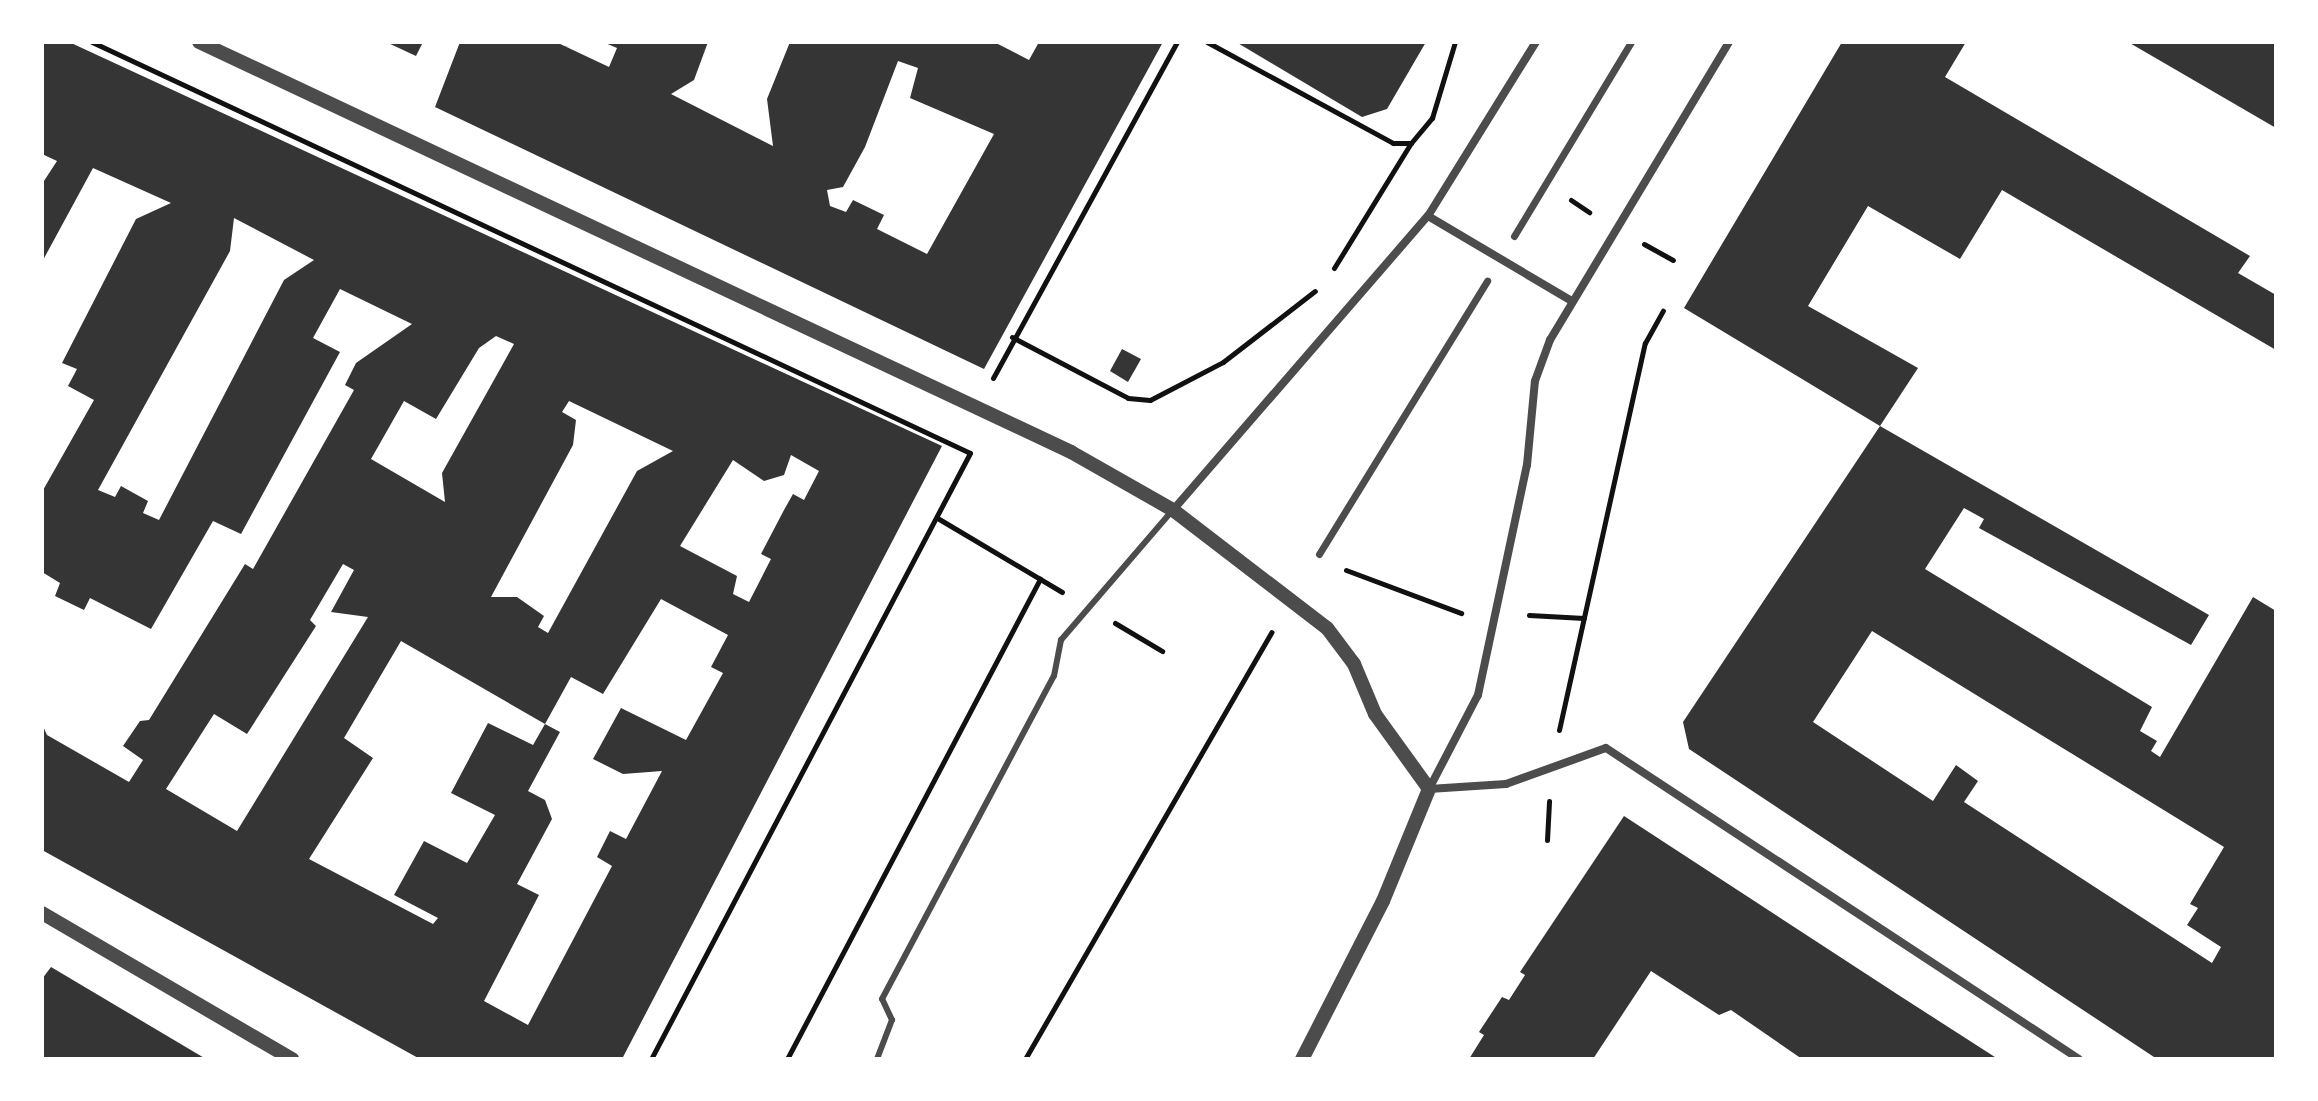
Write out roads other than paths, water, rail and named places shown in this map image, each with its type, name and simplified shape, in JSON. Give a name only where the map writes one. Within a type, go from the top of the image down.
[{"type":"street","points":[[199,42],[1071,452],[1173,510],[1327,628],[1354,664],[1375,714],[1429,789]]},
{"type":"street","points":[[1173,510],[1428,216],[1536,42]]},
{"type":"street","points":[[1514,236],[1631,42]]},
{"type":"street","points":[[1302,1059],[1383,901],[1429,789],[1478,695],[1527,465],[1535,381],[1572,301],[1729,42]]},
{"type":"street","points":[[1428,216],[1572,301]]},
{"type":"street","points":[[1319,554],[1487,281]]},
{"type":"street","points":[[1429,789],[1506,784],[1606,748],[2079,1059]]},
{"type":"street","points":[[42,914],[292,1059]]},
{"type":"lane","points":[[877,1059],[892,1020],[882,999],[1054,676],[1061,640],[1173,510]]}]
